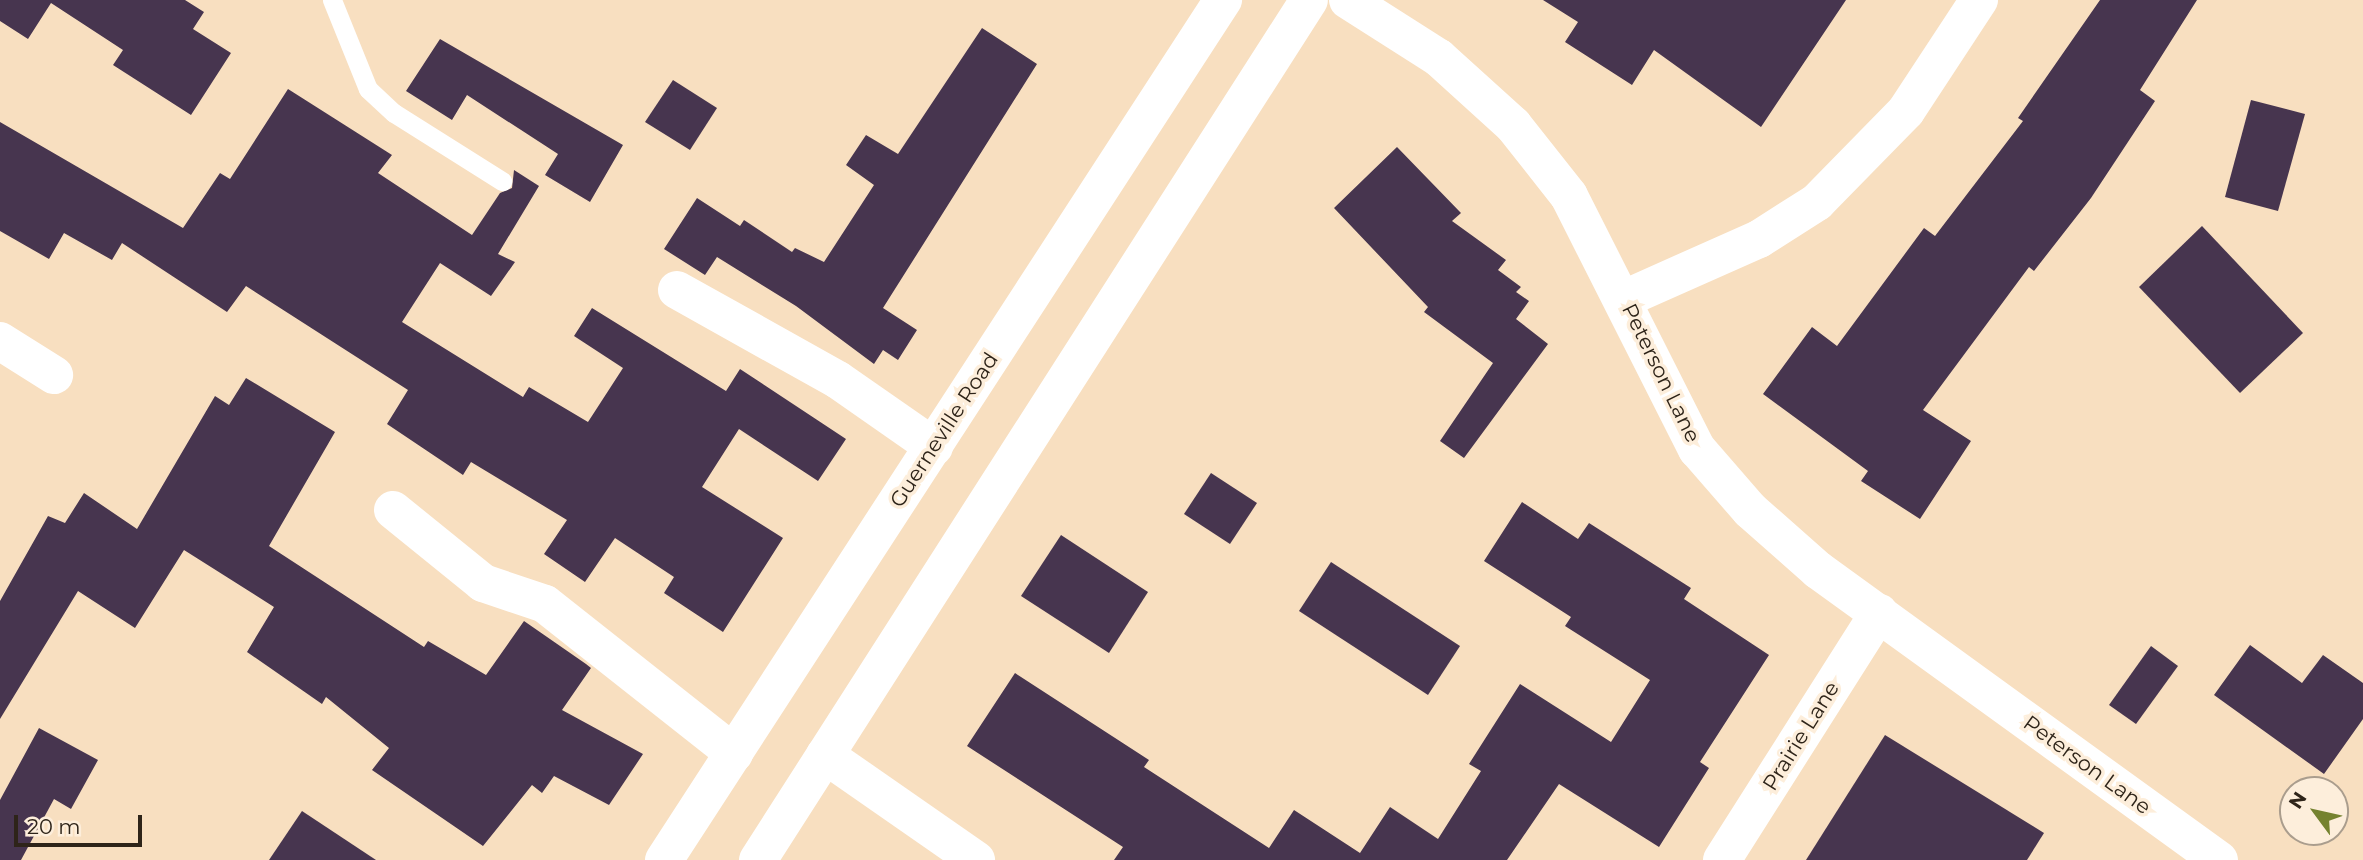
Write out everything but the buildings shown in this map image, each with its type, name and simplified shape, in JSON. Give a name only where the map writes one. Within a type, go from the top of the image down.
[{"type":"street","name":"Guerneville Road","points":[[664,860],[1223,0]]},
{"type":"street","points":[[758,860],[1309,0]]},
{"type":"street","name":"Peterson Lane","points":[[1348,0],[1439,58],[1513,125],[1569,196],[1624,299],[1659,380],[1697,449],[1750,510],[1818,570],[2208,857]]},
{"type":"street","points":[[1624,299],[1759,239],[1816,202],[1906,111],[1979,0]]},
{"type":"street","points":[[677,290],[838,380],[934,447]]},
{"type":"street","points":[[0,341],[54,375]]},
{"type":"street","points":[[393,510],[483,583],[545,604],[734,752]]},
{"type":"street","name":"Prairie Lane","points":[[1722,860],[1879,613]]},
{"type":"street","points":[[825,755],[976,860]]},
{"type":"lane","points":[[332,0],[368,89],[394,113],[502,181]]}]
